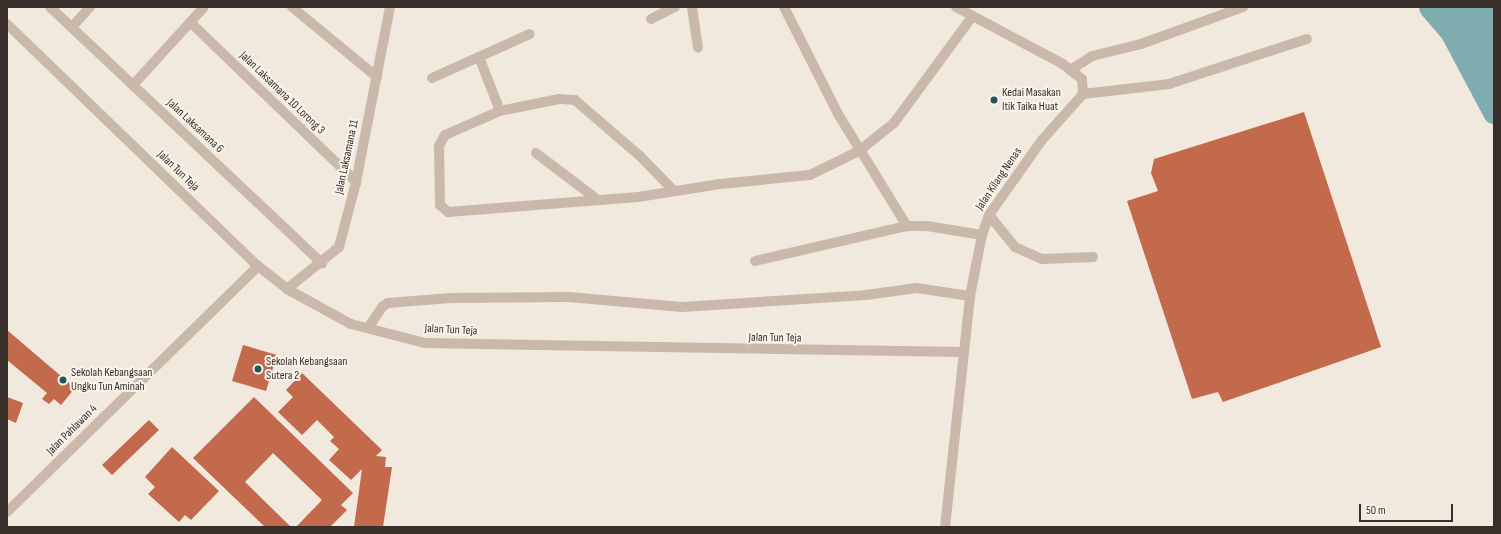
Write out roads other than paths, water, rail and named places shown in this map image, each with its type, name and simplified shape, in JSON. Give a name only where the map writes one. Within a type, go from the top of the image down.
[{"type":"street","name":"Jalan Laksamana 6","points":[[50,7],[322,263]]},
{"type":"street","points":[[72,28],[90,7]]},
{"type":"street","points":[[133,85],[204,7]]},
{"type":"street","points":[[292,7],[378,77]]},
{"type":"street","name":"Jalan Laksamana 11","points":[[287,289],[322,263],[339,247],[356,182],[378,77],[390,7]]},
{"type":"street","points":[[651,19],[675,7]]},
{"type":"street","points":[[692,7],[698,48]]},
{"type":"street","points":[[784,7],[859,151],[907,226]]},
{"type":"street","points":[[956,7],[971,18],[1070,70],[1082,79],[1083,94],[1169,84],[1306,39]]},
{"type":"street","points":[[1070,70],[1092,56],[1141,44],[1243,7]]},
{"type":"street","points":[[674,191],[640,156],[575,100],[559,99],[500,111],[442,138],[438,152],[439,202],[443,209],[461,212],[598,200],[810,175],[859,151],[894,123],[971,18]]},
{"type":"street","name":"Jalan Laksamana 10 Lorong 3","points":[[190,22],[356,182]]},
{"type":"street","name":"Jalan Tun Teja","points":[[7,24],[258,266],[287,289],[350,324],[425,343],[963,352]]},
{"type":"street","points":[[432,78],[530,34]]},
{"type":"street","points":[[479,57],[500,111]]},
{"type":"street","name":"Jalan Kilang Nenas","points":[[945,527],[970,296],[982,235],[990,215],[1042,140],[1083,94]]},
{"type":"street","points":[[536,153],[598,200]]},
{"type":"street","points":[[990,215],[1015,247],[1042,259],[1093,257]]},
{"type":"street","points":[[756,261],[907,226],[927,226],[982,235]]},
{"type":"street","name":"Jalan Pahlawan 4","points":[[7,512],[258,266]]},
{"type":"street","points":[[368,328],[382,307],[388,303],[451,298],[569,297],[682,307],[866,295],[917,288],[970,296]]},
{"type":"water","points":[[1430,7],[1494,7],[1494,112],[1451,31]]},
{"type":"waterway","points":[[1430,7],[1451,31],[1494,112]]},
{"type":"place","name":"Kedai Masakan Itik Taika Huat","points":[[994,100]]},
{"type":"place","name":"Sekolah Kebangsaan Sutera 2","points":[[258,369]]},
{"type":"place","name":"Sekolah Kebangsaan Ungku Tun Aminah","points":[[63,380]]}]
